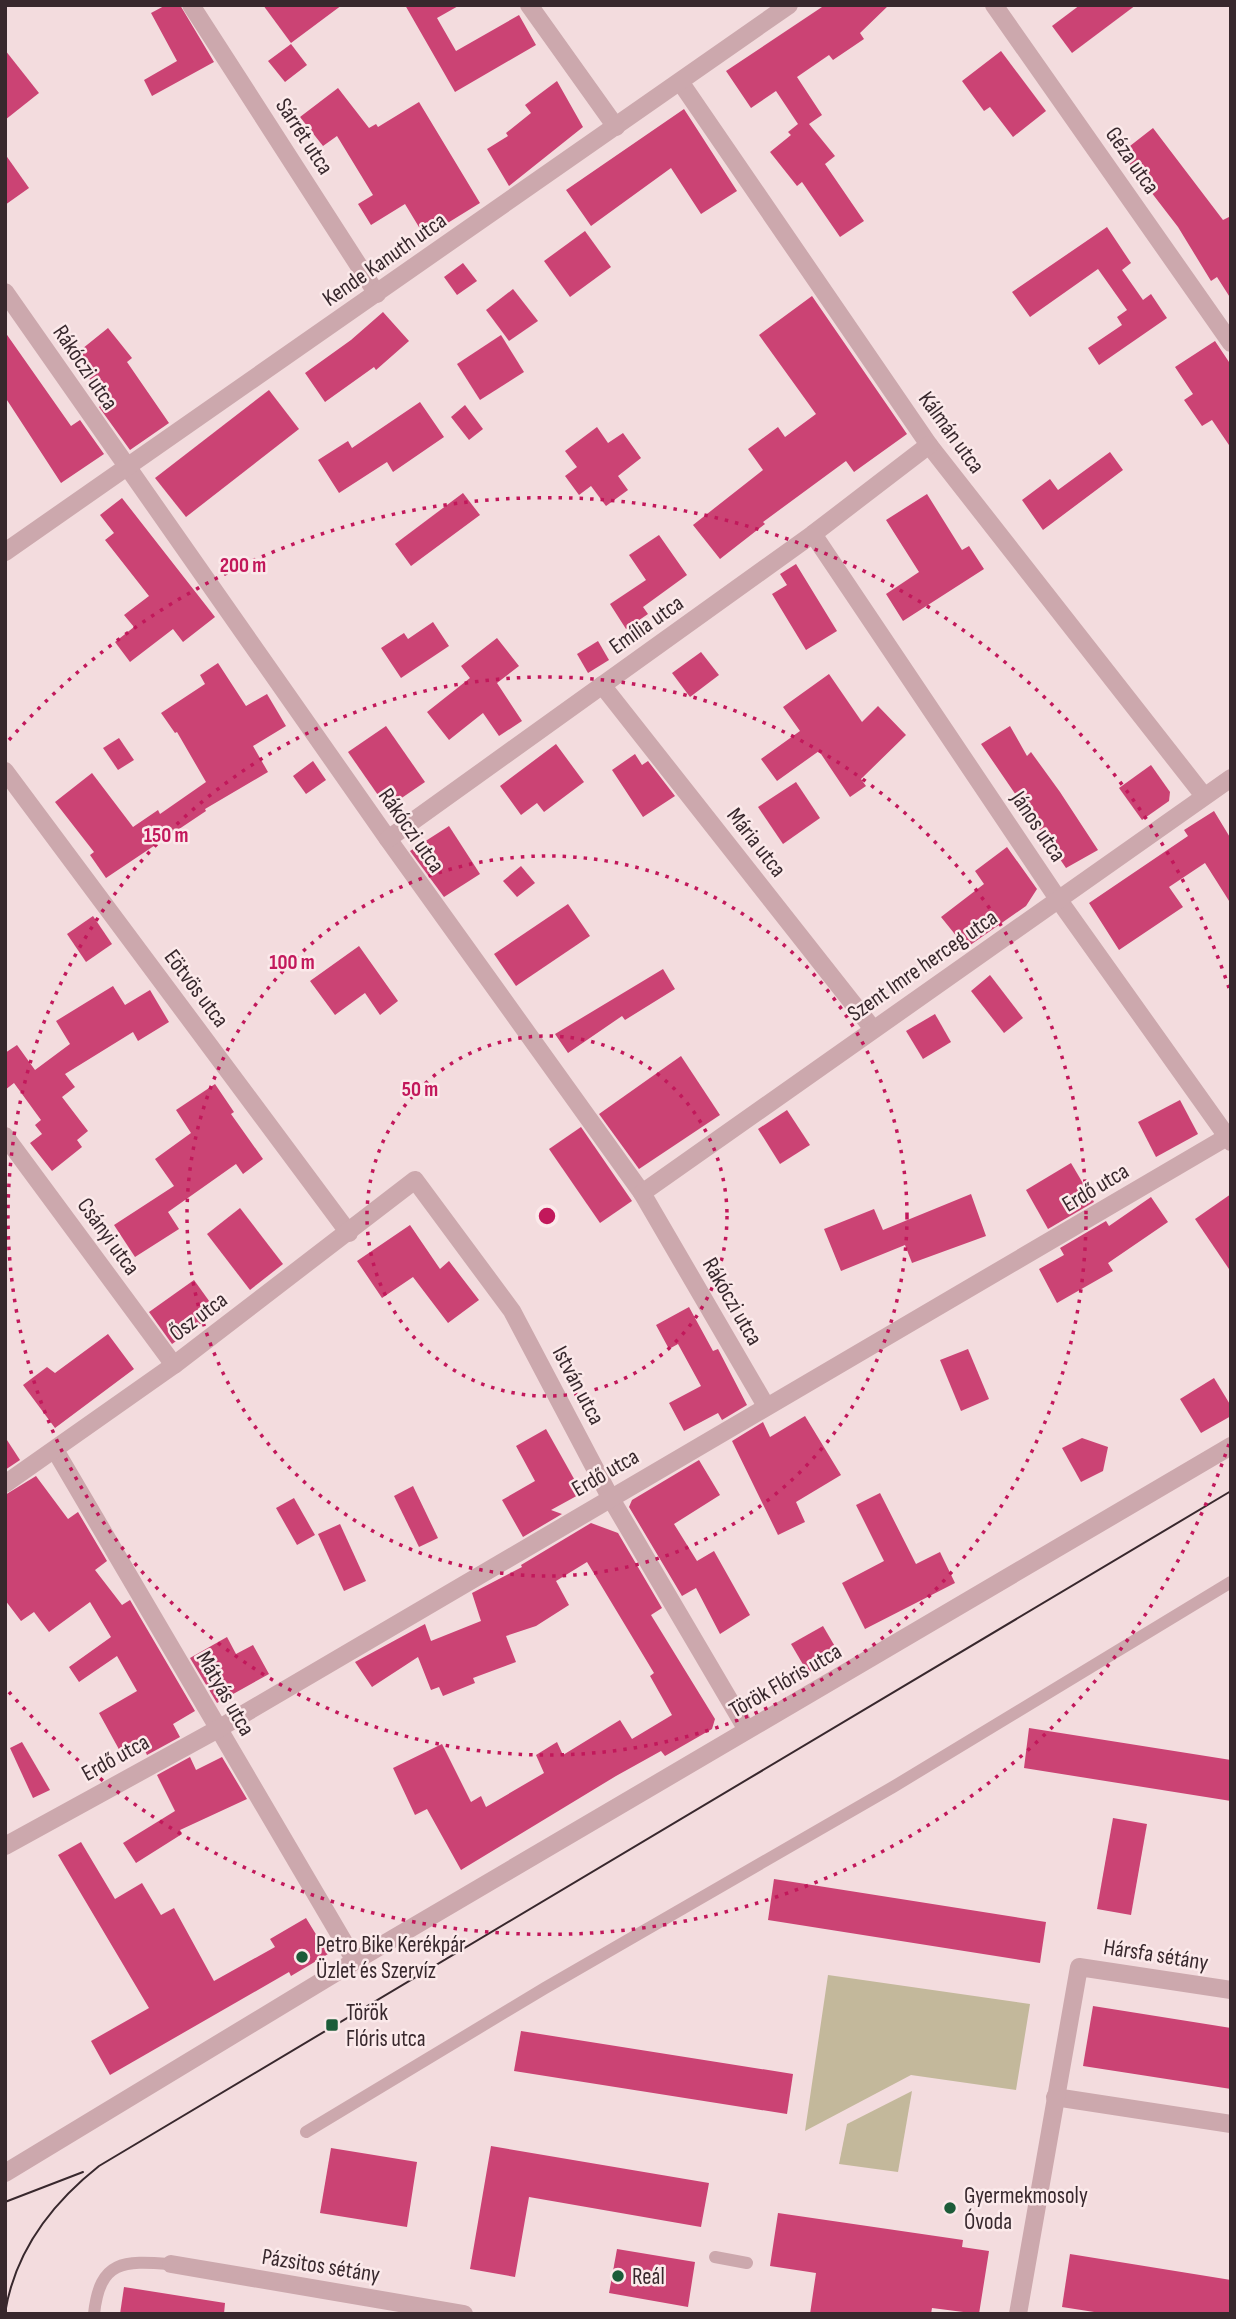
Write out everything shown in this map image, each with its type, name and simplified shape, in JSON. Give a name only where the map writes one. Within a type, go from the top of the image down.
[{"type":"street","name":"Sárrét utca","points":[[191,5],[377,294]]},
{"type":"street","points":[[529,5],[615,127]]},
{"type":"street","name":"Kende Kanuth utca","points":[[5,552],[681,83],[789,5]]},
{"type":"street","name":"Géza utca","points":[[994,5],[1231,343]]},
{"type":"street","name":"Kálmán utca","points":[[681,83],[929,446],[1204,796]]},
{"type":"street","name":"Rákóczi utca","points":[[5,292],[388,839],[642,1193],[766,1406]]},
{"type":"street","name":"Emília utca","points":[[388,839],[813,534],[929,446]]},
{"type":"street","name":"János utca","points":[[813,534],[1058,899],[1229,1139]]},
{"type":"street","name":"Mária utca","points":[[602,685],[873,1029]]},
{"type":"street","name":"Eötvös utca","points":[[5,771],[349,1234]]},
{"type":"street","name":"Szent Imre herceg utca","points":[[642,1193],[1231,778]]},
{"type":"street","name":"Csányi utca","points":[[5,1136],[174,1365]]},
{"type":"street","name":"Erdő utca","points":[[5,1846],[218,1728],[766,1406],[1229,1139]]},
{"type":"street","name":"Ősz utca","points":[[5,1484],[174,1365],[349,1234],[415,1180]]},
{"type":"street","name":"István utca","points":[[415,1180],[512,1311],[610,1497],[747,1730]]},
{"type":"street","name":"Török Flóris utca","points":[[5,2173],[355,1961],[1231,1446]]},
{"type":"street","name":"Mátyás utca","points":[[55,1450],[355,1961]]},
{"type":"street","name":"Hársfa sétány","points":[[1018,2314],[1080,1967],[1231,1990]]},
{"type":"street","points":[[1055,2096],[1231,2124]]},
{"type":"street","name":"Pázsitos sétány","points":[[171,2264],[464,2314]]},
{"type":"lane","points":[[306,2132],[557,1982],[893,1787],[1231,1582]]},
{"type":"lane","points":[[715,2258],[747,2263]]},
{"type":"lane","points":[[94,2314],[102,2280],[117,2265],[130,2262],[171,2264]]},
{"type":"shaded area","points":[[828,1975],[1030,2004],[1016,2090],[911,2075],[805,2131]]},
{"type":"shaded area","points":[[912,2091],[898,2172],[839,2164],[847,2124]]},
{"type":"building","points":[[166,5],[180,5],[214,62],[152,96],[144,80],[177,61],[151,13]]},
{"type":"building","points":[[263,5],[342,5],[291,43]]},
{"type":"building","points":[[405,5],[460,5],[437,18],[456,51],[519,15],[536,45],[455,92]]},
{"type":"building","points":[[825,5],[889,5],[860,33],[864,39],[833,60],[829,55],[797,77],[822,115],[809,124],[835,156],[825,164],[864,221],[840,237],[802,182],[797,186],[770,152],[791,135],[788,132],[798,124],[776,91],[751,108],[726,71]]},
{"type":"building","points":[[1080,5],[1136,5],[1072,53],[1052,26]]},
{"type":"building","points":[[291,44],[307,65],[285,82],[268,61]]},
{"type":"building","points":[[5,50],[39,93],[5,120]]},
{"type":"building","points":[[1001,51],[1046,111],[1013,137],[990,107],[984,111],[962,81]]},
{"type":"building","points":[[557,81],[583,127],[509,186],[487,149],[508,136],[506,133],[531,113],[525,105]]},
{"type":"building","points":[[338,88],[369,128],[376,124],[378,127],[419,102],[480,203],[425,237],[405,204],[371,225],[358,204],[373,195],[337,136],[323,146],[300,117]]},
{"type":"building","points":[[684,109],[737,191],[701,214],[671,168],[591,226],[566,190]]},
{"type":"building","points":[[1153,128],[1223,220],[1231,216],[1231,299],[1217,277],[1211,281],[1178,227],[1121,153]]},
{"type":"building","points":[[5,154],[29,188],[5,205]]},
{"type":"building","points":[[1107,227],[1131,263],[1122,270],[1143,300],[1151,294],[1167,318],[1099,365],[1088,348],[1122,325],[1117,317],[1127,310],[1098,269],[1030,317],[1012,292]]},
{"type":"building","points":[[585,231],[611,267],[570,297],[544,261]]},
{"type":"building","points":[[463,263],[477,281],[457,295],[444,277]]},
{"type":"building","points":[[513,289],[538,321],[509,341],[486,310]]},
{"type":"building","points":[[812,296],[907,434],[854,472],[846,461],[763,522],[765,524],[720,559],[693,525],[763,470],[748,449],[778,427],[785,437],[816,414],[759,335]]},
{"type":"building","points":[[383,312],[409,341],[376,370],[374,367],[325,402],[305,373],[351,340]]},
{"type":"building","points":[[108,328],[132,358],[127,362],[169,423],[130,450],[99,407],[107,401],[72,357]]},
{"type":"building","points":[[5,332],[71,426],[80,420],[104,454],[61,483],[5,397]]},
{"type":"building","points":[[501,335],[524,372],[480,400],[457,364]]},
{"type":"building","points":[[1215,341],[1231,365],[1231,448],[1212,420],[1202,426],[1184,400],[1193,394],[1175,367]]},
{"type":"building","points":[[269,390],[299,429],[186,517],[155,478]]},
{"type":"building","points":[[420,402],[444,437],[393,472],[387,462],[339,493],[318,460],[348,441],[352,448]]},
{"type":"building","points":[[465,405],[483,429],[469,440],[451,417]]},
{"type":"building","points":[[597,427],[608,443],[623,433],[641,458],[618,476],[628,490],[606,506],[591,486],[579,495],[565,476],[577,467],[565,451]]},
{"type":"building","points":[[1110,452],[1123,470],[1043,530],[1022,500],[1050,479],[1058,490]]},
{"type":"building","points":[[463,493],[480,515],[411,566],[395,544]]},
{"type":"building","points":[[927,494],[962,550],[969,546],[984,569],[903,621],[886,594],[919,572],[886,520]]},
{"type":"building","points":[[122,498],[215,617],[183,642],[173,629],[130,662],[115,642],[134,627],[124,615],[149,596],[105,540],[114,533],[100,515]]},
{"type":"building","points":[[659,535],[687,575],[643,607],[648,614],[626,629],[610,604],[646,580],[629,555]]},
{"type":"building","points":[[796,564],[837,631],[806,650],[772,594],[787,585],[780,574]]},
{"type":"building","points":[[433,622],[449,646],[401,678],[381,648],[404,633],[408,639]]},
{"type":"building","points":[[497,638],[519,666],[497,683],[522,721],[499,736],[483,713],[449,740],[427,712],[470,678],[461,666]]},
{"type":"building","points":[[598,641],[609,660],[588,673],[577,654]]},
{"type":"building","points":[[701,652],[719,675],[690,697],[672,673]]},
{"type":"building","points":[[218,663],[246,706],[267,694],[286,726],[253,746],[268,772],[205,809],[206,811],[106,878],[90,855],[94,852],[55,802],[92,773],[133,827],[158,810],[160,814],[206,782],[177,732],[175,733],[161,713],[205,684],[200,675]]},
{"type":"building","points":[[829,674],[862,722],[878,706],[906,735],[861,779],[866,786],[850,797],[819,751],[777,781],[761,759],[800,731],[783,707]]},
{"type":"building","points":[[386,726],[425,782],[387,808],[348,752]]},
{"type":"building","points":[[1010,726],[1027,756],[1031,752],[1098,850],[1066,868],[981,744]]},
{"type":"building","points":[[119,738],[134,760],[118,770],[103,748]]},
{"type":"building","points":[[556,744],[584,782],[544,812],[537,803],[521,815],[500,786]]},
{"type":"building","points":[[635,754],[642,765],[648,761],[675,796],[643,817],[612,770]]},
{"type":"building","points":[[313,761],[326,780],[306,794],[293,776]]},
{"type":"building","points":[[1151,765],[1170,792],[1169,801],[1142,820],[1119,788]]},
{"type":"building","points":[[796,782],[820,818],[783,844],[758,807]]},
{"type":"building","points":[[1214,811],[1231,839],[1231,904],[1205,863],[1169,887],[1183,907],[1119,950],[1089,903],[1188,836],[1184,830]]},
{"type":"building","points":[[449,826],[480,874],[444,897],[410,851]]},
{"type":"building","points":[[1007,847],[1037,889],[1026,906],[966,948],[941,917],[984,884],[975,871]]},
{"type":"building","points":[[521,866],[535,883],[517,897],[503,881]]},
{"type":"building","points":[[568,904],[590,936],[516,986],[494,954]]},
{"type":"building","points":[[93,916],[112,944],[86,962],[67,934]]},
{"type":"building","points":[[359,946],[398,1001],[380,1015],[365,993],[335,1015],[310,981]]},
{"type":"building","points":[[663,969],[675,989],[625,1020],[622,1016],[568,1053],[555,1034]]},
{"type":"building","points":[[990,975],[1023,1018],[1004,1033],[971,991]]},
{"type":"building","points":[[113,986],[125,1005],[150,990],[169,1022],[138,1041],[133,1032],[65,1074],[75,1087],[62,1097],[88,1131],[77,1140],[82,1147],[52,1171],[30,1143],[42,1134],[35,1125],[41,1120],[14,1083],[5,1090],[5,1053],[17,1045],[35,1070],[70,1044],[56,1021]]},
{"type":"building","points":[[935,1014],[951,1042],[923,1059],[906,1031]]},
{"type":"building","points":[[681,1056],[720,1115],[639,1169],[599,1114]]},
{"type":"building","points":[[215,1084],[234,1112],[231,1114],[263,1159],[243,1174],[236,1164],[168,1212],[179,1229],[135,1257],[114,1225],[174,1186],[155,1159],[191,1133],[176,1110]]},
{"type":"building","points":[[1180,1100],[1198,1134],[1156,1157],[1138,1122]]},
{"type":"building","points":[[787,1110],[810,1145],[780,1164],[758,1129]]},
{"type":"building","points":[[581,1127],[632,1201],[600,1223],[549,1149]]},
{"type":"building","points":[[1071,1163],[1094,1202],[1048,1229],[1026,1190]]},
{"type":"building","points":[[971,1194],[986,1236],[912,1263],[905,1245],[841,1271],[824,1229],[874,1209],[883,1230]]},
{"type":"building","points":[[1231,1194],[1231,1272],[1195,1219]]},
{"type":"building","points":[[1151,1197],[1168,1222],[1108,1263],[1113,1271],[1057,1303],[1039,1269],[1064,1255],[1060,1248],[1106,1221],[1109,1226]]},
{"type":"building","points":[[240,1208],[283,1264],[250,1290],[207,1234]]},
{"type":"building","points":[[410,1225],[440,1269],[449,1261],[479,1300],[448,1323],[413,1277],[382,1298],[357,1261]]},
{"type":"building","points":[[194,1280],[217,1312],[172,1344],[149,1312]]},
{"type":"building","points":[[689,1307],[713,1351],[718,1349],[747,1405],[722,1420],[718,1413],[684,1431],[669,1403],[701,1386],[678,1344],[669,1349],[656,1325]]},
{"type":"building","points":[[108,1334],[134,1369],[55,1428],[23,1385],[47,1367],[55,1373]]},
{"type":"building","points":[[968,1349],[989,1399],[961,1411],[940,1360]]},
{"type":"building","points":[[1214,1378],[1231,1406],[1231,1416],[1201,1433],[1180,1399]]},
{"type":"building","points":[[805,1416],[841,1475],[796,1502],[805,1522],[778,1535],[732,1441],[763,1422],[770,1437]]},
{"type":"building","points":[[546,1429],[582,1493],[551,1510],[562,1514],[523,1537],[502,1500],[535,1481],[516,1446]]},
{"type":"building","points":[[5,1437],[20,1460],[5,1470]]},
{"type":"building","points":[[1082,1438],[1108,1447],[1103,1471],[1081,1482],[1062,1448]]},
{"type":"building","points":[[699,1460],[720,1495],[674,1524],[697,1561],[714,1551],[750,1615],[720,1634],[696,1588],[682,1596],[629,1507],[632,1500]]},
{"type":"building","points":[[36,1476],[68,1519],[78,1512],[107,1561],[95,1570],[122,1605],[130,1600],[195,1711],[173,1724],[180,1737],[147,1755],[141,1742],[121,1753],[99,1713],[137,1691],[117,1656],[79,1682],[69,1667],[111,1637],[90,1602],[49,1632],[34,1612],[21,1621],[5,1600],[5,1495]]},
{"type":"building","points":[[413,1486],[438,1538],[419,1547],[394,1496]]},
{"type":"building","points":[[880,1493],[916,1564],[940,1552],[955,1583],[865,1629],[842,1583],[884,1561],[856,1505]]},
{"type":"building","points":[[294,1498],[315,1535],[297,1545],[276,1508]]},
{"type":"building","points":[[591,1523],[618,1533],[662,1608],[651,1615],[715,1719],[712,1729],[665,1756],[661,1751],[616,1776],[461,1870],[427,1809],[415,1815],[393,1768],[442,1744],[471,1802],[481,1796],[486,1807],[544,1773],[536,1755],[557,1742],[563,1755],[620,1720],[632,1739],[672,1715],[650,1676],[654,1673],[587,1562],[556,1581],[569,1605],[536,1626],[506,1636],[516,1662],[473,1678],[475,1683],[443,1696],[439,1687],[431,1690],[418,1657],[372,1687],[355,1662],[425,1624],[431,1641],[481,1621],[472,1593],[522,1567],[521,1565]]},
{"type":"building","points":[[340,1524],[366,1581],[344,1591],[318,1534]]},
{"type":"building","points":[[823,1626],[840,1655],[808,1673],[791,1644]]},
{"type":"building","points":[[227,1637],[236,1654],[253,1645],[269,1674],[217,1703],[190,1658]]},
{"type":"building","points":[[1029,1728],[1231,1760],[1231,1801],[1024,1768]]},
{"type":"building","points":[[22,1742],[50,1790],[33,1798],[10,1748]]},
{"type":"building","points":[[190,1757],[196,1770],[222,1757],[247,1799],[180,1830],[182,1834],[136,1863],[123,1843],[175,1811],[157,1775]]},
{"type":"building","points":[[1113,1818],[1147,1824],[1131,1915],[1097,1909]]},
{"type":"building","points":[[81,1842],[115,1899],[142,1883],[161,1915],[174,1908],[214,1981],[275,1947],[270,1939],[306,1918],[328,1954],[291,1976],[289,1972],[110,2075],[91,2041],[149,2008],[58,1855]]},
{"type":"building","points":[[774,1879],[1046,1922],[1040,1963],[768,1920]]},
{"type":"building","points":[[1093,2006],[1231,2028],[1231,2089],[1083,2066]]},
{"type":"building","points":[[521,2031],[793,2074],[787,2114],[514,2071]]},
{"type":"building","points":[[491,2146],[709,2183],[701,2227],[529,2197],[515,2277],[470,2269]]},
{"type":"building","points":[[331,2148],[417,2162],[407,2227],[320,2213]]},
{"type":"building","points":[[778,2213],[963,2240],[962,2247],[989,2251],[979,2314],[932,2308],[931,2314],[810,2314],[816,2273],[770,2266]]},
{"type":"building","points":[[617,2249],[695,2262],[688,2307],[609,2293]]},
{"type":"building","points":[[1070,2254],[1231,2280],[1231,2314],[1107,2314],[1062,2307]]},
{"type":"building","points":[[124,2287],[225,2303],[224,2314],[120,2314]]},
{"type":"tram line","points":[[5,2313],[17,2269],[38,2230],[65,2196],[99,2166],[1231,1491]]},
{"type":"tram line","points":[[5,2202],[83,2172]]},
{"type":"place","name":"Petro Bike Kerékpár Üzlet és Szervíz","points":[[302,1957]]},
{"type":"place","name":"Török Flóris utca","points":[[332,2025]]},
{"type":"place","name":"Gyermekmosoly Óvoda","points":[[950,2208]]},
{"type":"place","name":"Reál","points":[[618,2276]]}]
